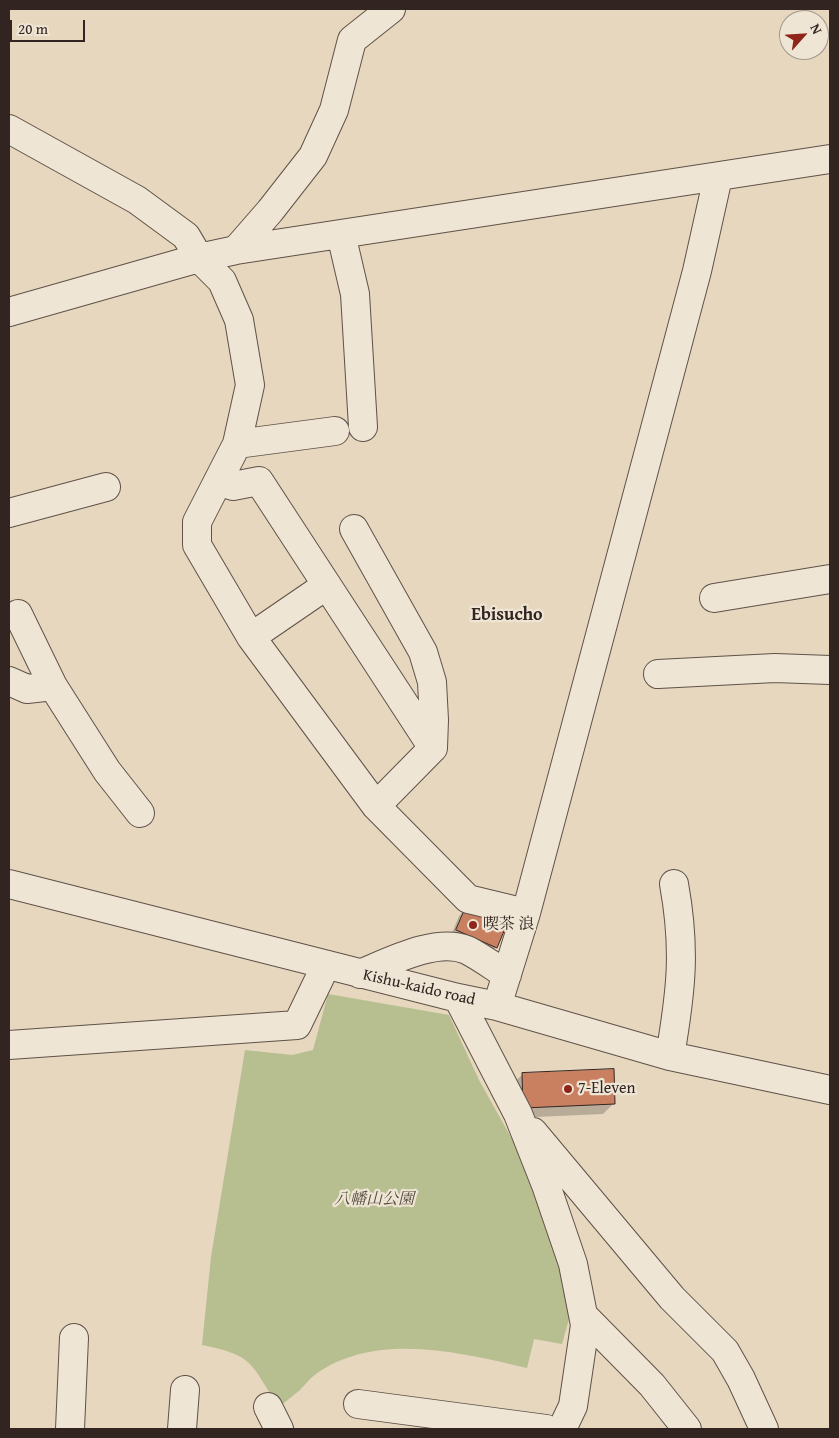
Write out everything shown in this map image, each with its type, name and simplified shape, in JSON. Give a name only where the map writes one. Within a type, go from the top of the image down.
[{"type":"street","points":[[236,250],[270,211],[313,156],[334,110],[352,40],[391,9]]},
{"type":"street","points":[[9,129],[137,200],[186,236],[199,258],[222,281],[239,320],[250,384],[237,444],[197,522],[197,545],[251,637],[376,806],[468,899],[526,913]]},
{"type":"street","points":[[9,312],[199,258],[236,250],[830,159]]},
{"type":"street","points":[[497,1006],[526,913],[695,281],[718,177]]},
{"type":"street","points":[[341,234],[355,294],[363,427]]},
{"type":"street","points":[[237,444],[335,430]]},
{"type":"street","points":[[218,481],[232,486],[259,481],[433,748]]},
{"type":"street","points":[[9,514],[106,487]]},
{"type":"street","points":[[354,529],[423,652],[432,682],[433,748],[376,806]]},
{"type":"street","points":[[714,598],[830,579]]},
{"type":"street","points":[[251,637],[327,585]]},
{"type":"street","points":[[18,614],[53,686],[108,771],[140,813]]},
{"type":"street","points":[[658,674],[775,668],[830,670]]},
{"type":"street","points":[[9,681],[27,689],[53,686]]},
{"type":"street","name":"Kishu-kaido road","points":[[9,884],[360,974],[497,1006],[670,1056],[830,1090]]},
{"type":"street","points":[[670,1056],[681,994],[682,953],[681,923],[674,884]]},
{"type":"street","points":[[360,974],[410,953],[446,946],[466,950],[506,975]]},
{"type":"street","points":[[9,1045],[297,1025],[326,965]]},
{"type":"street","points":[[458,998],[518,1114],[546,1185],[573,1264],[585,1325],[573,1406],[562,1429]]},
{"type":"street","points":[[518,1114],[672,1298],[725,1351],[741,1379],[764,1429]]},
{"type":"street","points":[[584,1316],[652,1385],[687,1429]]},
{"type":"street","points":[[70,1429],[74,1338]]},
{"type":"street","points":[[182,1429],[185,1390]]},
{"type":"street","points":[[358,1404],[546,1429]]},
{"type":"green space","name":"八幡山公園","points":[[328,994],[449,1015],[479,1080],[517,1148],[537,1178],[570,1299],[569,1319],[562,1344],[534,1339],[527,1368],[447,1352],[420,1349],[392,1349],[365,1353],[340,1361],[316,1374],[279,1407],[250,1364],[233,1353],[202,1345],[211,1257],[245,1050],[292,1055],[313,1050]]},
{"type":"building","points":[[466,907],[507,924],[497,948],[456,930]]},
{"type":"building","name":"7-Eleven","points":[[614,1069],[615,1104],[523,1108],[522,1073]]},
{"type":"place","name":"喫茶 浪","points":[[473,925]]},
{"type":"place","name":"7-Eleven","points":[[568,1089]]},
{"type":"district","name":"Ebisucho","points":[[507,615]]}]
